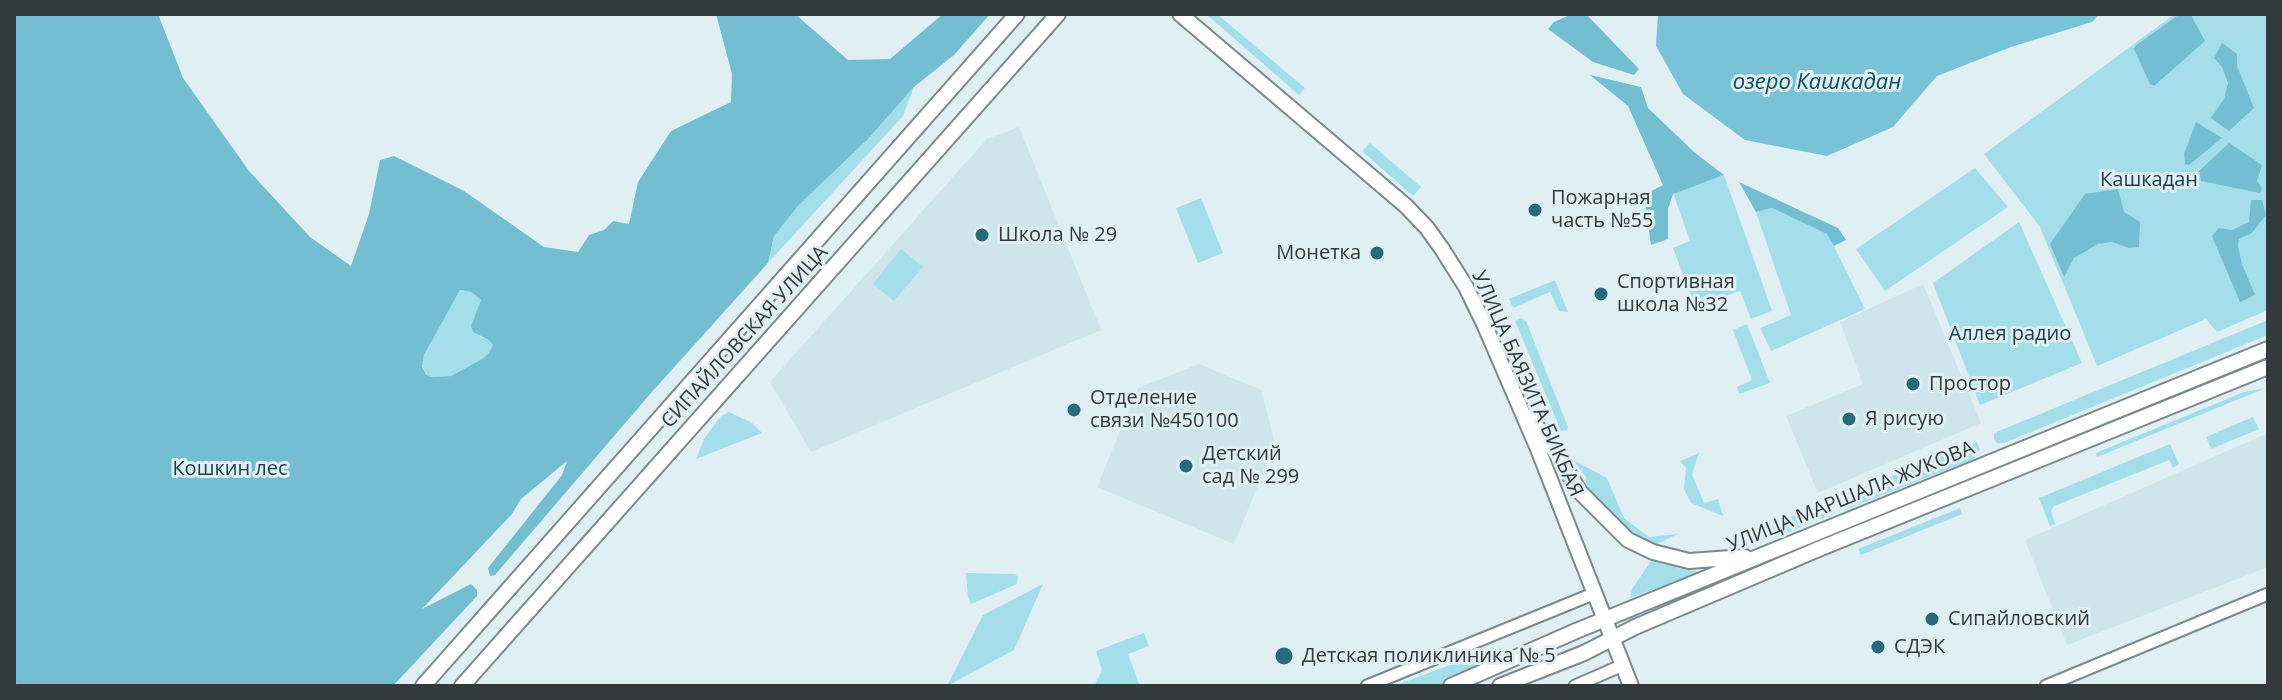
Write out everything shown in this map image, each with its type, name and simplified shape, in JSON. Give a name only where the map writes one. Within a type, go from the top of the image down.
[{"type":"main road","name":"СИПАЙЛОВСКАЯ УЛИЦА","points":[[423,686],[1017,14]]},
{"type":"main road","name":"СИПАЙЛОВСКАЯ УЛИЦА","points":[[462,686],[1058,14]]},
{"type":"main road","name":"УЛИЦА БАЯЗИТА БИКБАЯ","points":[[1180,14],[1265,89],[1361,167],[1427,228],[1466,287],[1538,449],[1631,686]]},
{"type":"main road","name":"УЛИЦА МАРШАЛА ЖУКОВА","points":[[1451,686],[2268,349]]},
{"type":"main road","name":"УЛИЦА МАРШАЛА ЖУКОВА","points":[[1500,686],[1584,653],[1821,548],[2268,367]]},
{"type":"main road","points":[[1514,398],[1549,442],[1580,492],[1628,540],[1653,552],[1689,561],[1763,555]]},
{"type":"street","points":[[1367,686],[1593,594]]},
{"type":"street","points":[[2046,686],[2268,594]]},
{"type":"street","points":[[1575,686],[1623,665]]},
{"type":"shaded area","name":"Школа № 29","points":[[1019,127],[1101,330],[811,452],[770,382],[987,139]]},
{"type":"shaded area","points":[[1923,284],[1981,423],[1818,493],[1786,416],[1863,384],[1840,322]]},
{"type":"shaded area","name":"Детский сад № 299","points":[[1199,364],[1261,390],[1275,444],[1234,544],[1097,487],[1138,388]]},
{"type":"shaded area","points":[[2268,433],[2268,567],[2067,645],[2025,540]]},
{"type":"green space","name":"Кошкин лес","points":[[14,14],[158,14],[183,78],[249,171],[310,237],[351,266],[369,214],[380,160],[394,156],[464,191],[544,247],[578,252],[589,235],[604,230],[613,221],[629,224],[638,182],[671,131],[731,102],[732,74],[716,14],[795,14],[848,60],[890,59],[943,14],[990,14],[954,55],[914,87],[868,139],[799,205],[774,236],[768,263],[651,393],[495,575],[490,576],[488,568],[562,475],[567,461],[521,499],[512,514],[422,609],[471,584],[477,590],[477,596],[393,686],[25,686],[14,683]],"holes":[[[460,290],[471,292],[481,300],[471,326],[473,332],[493,345],[489,353],[451,376],[426,375],[422,366],[424,355]]]},
{"type":"green space","points":[[1206,14],[1217,14],[1305,88],[1299,95]]},
{"type":"green space","points":[[1572,14],[1586,14],[1639,69],[1634,75],[1593,62],[1548,29],[1554,22]]},
{"type":"green space","name":"Кашкадан","points":[[2175,14],[2268,14],[2268,310],[2217,332],[2206,319],[2097,366],[2040,227],[1984,154]]},
{"type":"green space","points":[[2180,14],[2191,15],[2205,41],[2154,86],[2150,84],[2135,46]]},
{"type":"green space","points":[[2222,43],[2237,54],[2237,66],[2254,108],[2229,131],[2211,118],[2224,99],[2228,83],[2222,67],[2214,58]]},
{"type":"green space","points":[[1590,75],[1641,87],[1648,108],[1694,152],[1724,175],[1673,194],[1668,209],[1668,239],[1651,245],[1644,195],[1663,185],[1628,106]]},
{"type":"green space","points":[[914,87],[903,116],[768,263],[774,236],[799,205],[868,139]]},
{"type":"green space","points":[[2196,122],[2222,138],[2189,165],[2185,164],[2184,154]]},
{"type":"green space","points":[[1370,143],[1421,187],[1413,196],[1362,151]]},
{"type":"green space","points":[[2229,143],[2262,165],[2257,181],[2262,188],[2260,193],[2201,181],[2199,171]]},
{"type":"green space","points":[[1975,168],[2008,207],[1885,291],[1856,249]]},
{"type":"green space","points":[[1724,175],[1772,311],[1751,319],[1740,291],[1695,306],[1673,248],[1690,241],[1673,193]]},
{"type":"green space","points":[[1739,182],[1838,228],[1846,240],[1834,246],[1827,234],[1772,208],[1756,212]]},
{"type":"green space","points":[[2118,189],[2124,212],[2140,222],[2139,247],[2129,248],[2112,242],[2098,244],[2074,258],[2064,277],[2050,244],[2085,194]]},
{"type":"green space","points":[[1201,198],[1223,253],[1198,263],[1176,208]]},
{"type":"green space","points":[[2251,200],[2262,200],[2266,215],[2252,233],[2239,239],[2242,264],[2255,295],[2240,302],[2212,236],[2219,228],[2232,230],[2249,222]]},
{"type":"green space","points":[[1772,208],[1828,234],[1865,309],[1771,351],[1760,328],[1791,315],[1756,212]]},
{"type":"green space","name":"Аллея радио","points":[[2019,222],[2082,363],[1980,405],[1933,283]]},
{"type":"green space","points":[[901,249],[923,267],[894,301],[873,284]]},
{"type":"green space","points":[[1555,280],[1568,312],[1559,311],[1550,292],[1513,308],[1509,299]]},
{"type":"green space","points":[[460,290],[471,292],[481,300],[480,337],[489,339],[493,345],[482,359],[451,376],[426,375],[422,365],[424,355]]},
{"type":"green space","points":[[1521,318],[1526,321],[1567,430],[1561,431],[1515,321]]},
{"type":"green space","points":[[2268,320],[2268,335],[2004,443],[1997,443],[1994,439],[1994,433]]},
{"type":"green space","points":[[1747,324],[1770,383],[1739,394],[1737,387],[1752,380],[1733,330]]},
{"type":"green space","points":[[2266,388],[2097,457],[2096,453],[2244,392]]},
{"type":"green space","points":[[729,412],[752,423],[762,433],[696,459],[704,439],[721,416]]},
{"type":"green space","points":[[2253,417],[2259,429],[2211,449],[2206,437]]},
{"type":"green space","points":[[1977,442],[1980,450],[1974,459],[1847,509],[1842,496]]},
{"type":"green space","points":[[2170,444],[2179,464],[2173,468],[2169,460],[2054,506],[2051,511],[2055,524],[2050,526],[2039,498]]},
{"type":"green space","points":[[1699,453],[1692,474],[1704,503],[1718,499],[1723,516],[1691,503],[1684,489],[1686,468],[1680,461]]},
{"type":"green space","points":[[1573,460],[1607,478],[1624,518],[1649,537],[1678,534],[1653,546],[1635,537],[1597,501],[1586,484],[1586,477]]},
{"type":"green space","points":[[1830,500],[1835,513],[1774,538],[1766,532],[1767,527]]},
{"type":"green space","points":[[1960,508],[1962,514],[1861,555],[1858,549]]},
{"type":"green space","points":[[1651,561],[1701,572],[1630,598],[1632,589]]},
{"type":"green space","points":[[966,573],[1015,574],[1017,584],[971,604]]},
{"type":"green space","points":[[1043,584],[1014,650],[947,686],[983,615]]},
{"type":"green space","points":[[1144,633],[1149,646],[1128,654],[1140,686],[1094,686],[1102,670],[1096,651]]},
{"type":"green space","points":[[1476,655],[1481,668],[1436,686],[1394,686]]},
{"type":"water","name":"озеро Кашкадан","points":[[1658,14],[2100,14],[2092,22],[2011,47],[1937,76],[1893,127],[1827,156],[1745,140],[1683,94],[1656,46]]},
{"type":"place","name":"Пожарная часть №55","points":[[1535,210]]},
{"type":"place","name":"Школа № 29","points":[[982,235]]},
{"type":"place","name":"Монетка","points":[[1377,253]]},
{"type":"place","name":"Спортивная школа №32","points":[[1601,294]]},
{"type":"place","name":"Простор","points":[[1913,384]]},
{"type":"place","name":"Отделение связи №450100","points":[[1074,410]]},
{"type":"place","name":"Я рисую","points":[[1849,419]]},
{"type":"place","name":"Детский сад № 299","points":[[1186,466]]},
{"type":"place","name":"Сипайловский","points":[[1932,619]]},
{"type":"place","name":"СДЭК","points":[[1878,647]]},
{"type":"place","name":"Детская поликлиника № 5","points":[[1284,656]]}]
